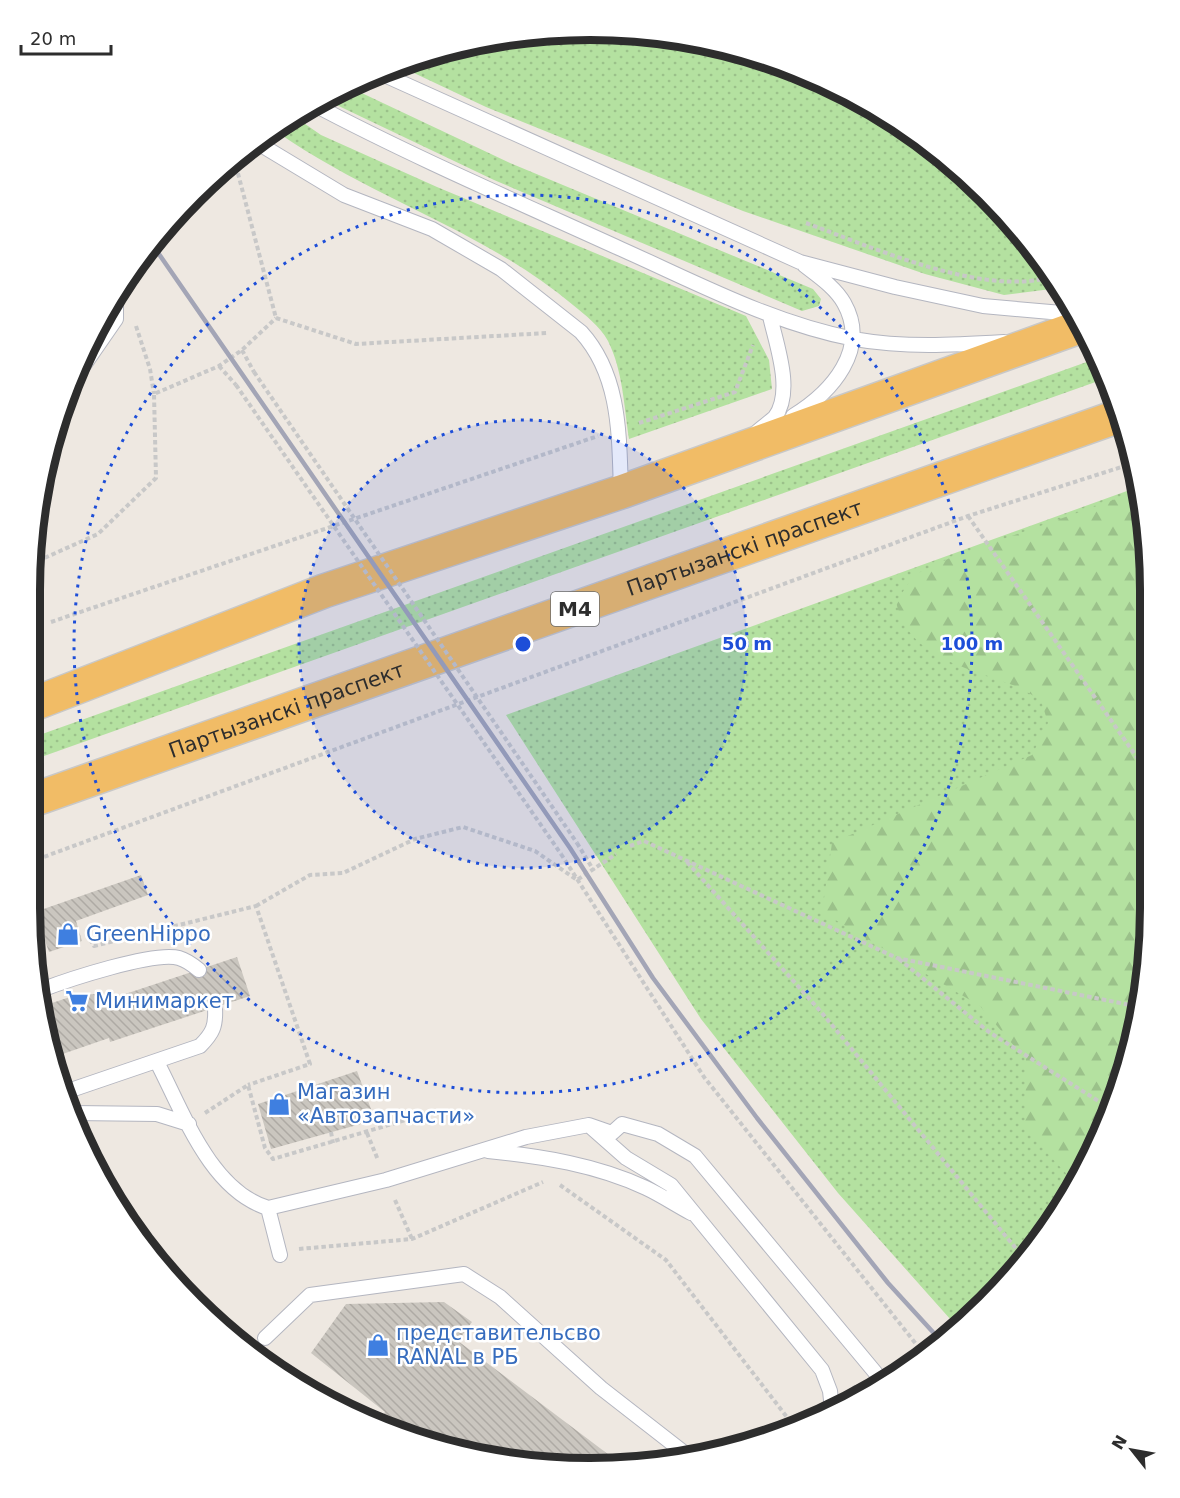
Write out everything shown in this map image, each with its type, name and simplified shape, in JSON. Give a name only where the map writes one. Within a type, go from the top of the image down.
[{"type":"highway","points":[[40,697],[324,591],[621,492],[1074,329]]},
{"type":"highway","name":"Партызанскі праспект","points":[[40,797],[1112,419]]},
{"type":"lane","points":[[391,78],[800,262],[895,287],[983,306],[1064,313]]},
{"type":"lane","points":[[324,109],[468,180],[770,316],[854,339],[881,343],[945,345],[1045,340]]},
{"type":"lane","points":[[265,147],[344,195],[442,235],[501,269],[582,332],[591,342],[612,386],[619,429],[621,492]]},
{"type":"lane","points":[[732,452],[807,408],[841,371],[854,339],[843,302],[831,287],[800,262]]},
{"type":"lane","points":[[97,347],[116,319],[116,312]]},
{"type":"lane","points":[[732,452],[776,416],[783,392],[781,366],[770,316]]},
{"type":"lane","points":[[46,988],[81,975],[149,960],[178,957],[199,970]]},
{"type":"lane","points":[[72,1090],[200,1046],[212,1034],[216,1022],[215,1008]]},
{"type":"lane","points":[[157,1062],[217,1172],[249,1202],[268,1208],[386,1180],[480,1150],[588,1125],[612,1133],[622,1124],[658,1134],[695,1156],[878,1376]]},
{"type":"lane","points":[[80,1113],[157,1114],[189,1124]]},
{"type":"lane","points":[[588,1125],[626,1158],[671,1185],[701,1219],[822,1370],[830,1391],[831,1402]]},
{"type":"lane","points":[[480,1150],[542,1156],[618,1178],[645,1188],[701,1219]]},
{"type":"lane","points":[[268,1208],[279,1253]]},
{"type":"lane","points":[[265,1338],[310,1294],[464,1274],[500,1297],[601,1388],[680,1450]]},
{"type":"path","points":[[237,169],[276,318]]},
{"type":"path","points":[[806,223],[922,265],[999,281],[1042,278]]},
{"type":"path","points":[[42,559],[98,534],[156,478],[154,394],[150,369],[133,316]]},
{"type":"path","points":[[276,318],[356,344],[582,332]]},
{"type":"path","points":[[154,394],[219,366],[242,350],[276,318]]},
{"type":"path","points":[[51,622],[619,429],[735,392],[754,342]]},
{"type":"path","points":[[242,350],[254,372],[594,871]]},
{"type":"path","points":[[219,366],[236,385],[561,854],[704,1077],[919,1348]]},
{"type":"path","points":[[40,858],[968,516],[1125,466]]},
{"type":"path","points":[[968,516],[1140,762]]},
{"type":"path","points":[[90,939],[94,946],[256,906],[310,875],[343,873],[415,839],[463,827],[535,851],[578,880]]},
{"type":"path","points":[[630,846],[644,841],[897,958],[1131,1005]]},
{"type":"path","points":[[578,880],[616,854]]},
{"type":"path","points":[[684,860],[822,1013],[1019,1252]]},
{"type":"path","points":[[189,1124],[248,1085],[310,1064],[256,906]]},
{"type":"path","points":[[897,958],[989,1032],[1103,1104]]},
{"type":"path","points":[[248,1085],[266,1148],[273,1159],[426,1114]]},
{"type":"path","points":[[331,1132],[333,1143]]},
{"type":"path","points":[[279,1253],[411,1239],[550,1179],[666,1260],[789,1420]]},
{"type":"shaded area","points":[[143,1228],[192,1285],[154,1243]]},
{"type":"green space","points":[[590,40],[662,45],[732,59],[767,70],[800,82],[865,114],[925,154],[979,201],[1026,255],[1050,289],[1004,295],[925,274],[743,211],[486,107],[410,71],[483,51],[518,45]]},
{"type":"green space","points":[[359,92],[510,163],[813,289],[821,299],[819,306],[802,311],[494,180],[334,104]]},
{"type":"green space","points":[[302,122],[321,135],[437,187],[746,316],[769,360],[772,389],[629,439],[617,364],[608,341],[592,321],[539,279],[503,256],[313,155],[282,135]]},
{"type":"green space","points":[[1089,361],[1098,381],[40,757],[40,735]]},
{"type":"green space","points":[[1130,490],[1135,518],[1140,590],[1140,908],[1135,980],[1129,1015],[1121,1050],[1098,1118],[1066,1183],[1026,1243],[979,1297],[952,1321],[838,1193],[701,1019],[506,715]]},
{"type":"green space","points":[[1131,494],[1135,518],[1140,590],[1140,908],[1135,980],[1121,1050],[1110,1085],[1098,1118],[1069,1177],[1025,1129],[1026,1060],[980,1006],[822,912],[832,843],[1032,755],[1048,723],[1041,700],[1016,686],[939,656],[912,635],[903,621],[896,602],[914,575],[952,557]]},
{"type":"building","points":[[141,875],[148,895],[76,921],[82,941],[49,952],[41,930],[40,910]]},
{"type":"building","points":[[237,957],[250,996],[110,1042],[109,1038],[60,1055],[49,1004],[76,995],[95,994],[98,1003]]},
{"type":"building","points":[[357,1071],[375,1120],[271,1149],[258,1104]]},
{"type":"building","points":[[444,1302],[472,1322],[458,1341],[611,1456],[554,1456],[483,1447],[448,1439],[382,1417],[385,1412],[311,1353],[346,1304]]},
{"type":"railway","points":[[157,251],[570,848],[653,978],[757,1118],[888,1283],[936,1335]]},
{"type":"place","name":"GreenHippo","points":[[68,934]]},
{"type":"place","name":"Минимаркет","points":[[77,1001]]},
{"type":"place","name":"Магазин «Автозапчасти»","points":[[279,1104]]},
{"type":"place","name":"представительсво RANAL в РБ","points":[[378,1345]]}]
